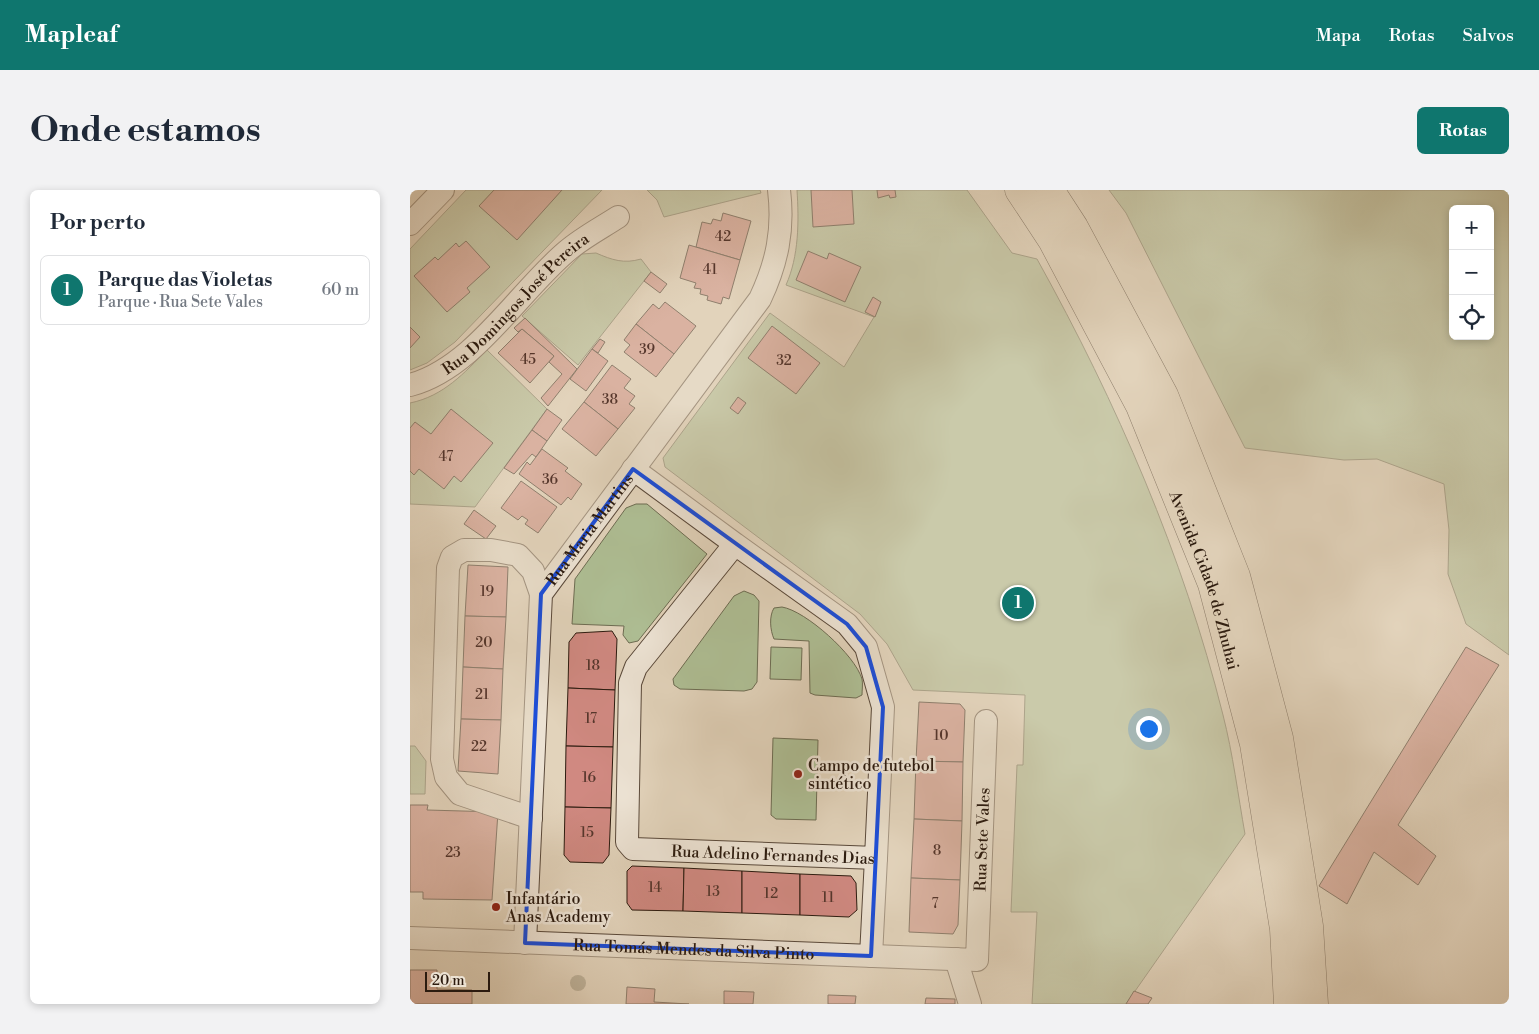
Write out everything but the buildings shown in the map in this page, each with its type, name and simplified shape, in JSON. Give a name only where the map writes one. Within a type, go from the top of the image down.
[{"type":"main road","name":"Avenida Cidade de Zhuhai","points":[[1019,190],[1052,240],[1140,406],[1212,584],[1254,744],[1284,929],[1288,1004]]},
{"type":"main road","name":"Avenida Cidade de Zhuhai","points":[[1050,190],[1074,227],[1164,395],[1236,576],[1280,738],[1309,926],[1314,1004]]},
{"type":"street","points":[[410,224],[443,190]]},
{"type":"street","name":"Rua Maria Martins","points":[[525,942],[541,594],[760,299],[772,274],[780,241],[782,213],[778,190]]},
{"type":"street","name":"Rua Domingos José Pereira","points":[[410,385],[429,380],[452,365],[472,348],[567,250],[618,217]]},
{"type":"street","name":"Rua Adelino Fernandes Dias","points":[[632,469],[847,624],[866,647],[883,707],[876,858],[633,849],[627,842],[630,683],[636,667],[735,544]]},
{"type":"street","points":[[531,818],[460,794],[446,777],[442,759],[448,568],[452,557],[464,550],[491,550],[518,555],[533,571],[541,594]]},
{"type":"street","name":"Rua Sete Vales","points":[[970,1004],[966,959],[986,721]]},
{"type":"street","points":[[871,956],[876,858]]},
{"type":"street","name":"Rua Tomás Mendes da Silva Pinto","points":[[410,938],[966,959]]},
{"type":"highlighted area","points":[[633,469],[847,624],[866,647],[883,707],[871,956],[525,943],[541,594]]},
{"type":"green space","points":[[466,190],[602,190],[455,342],[427,363],[410,370],[410,249]]},
{"type":"green space","points":[[647,190],[760,190],[761,193],[664,217],[657,200]]},
{"type":"green space","points":[[797,190],[967,190],[1012,253],[1037,259],[1094,368],[1145,481],[1168,538],[1207,655],[1227,730],[1245,834],[1126,1004],[1032,1004],[1037,912],[1011,912],[1017,765],[1023,765],[1025,695],[913,690],[887,644],[860,614],[665,467],[663,458],[770,313],[844,367],[874,317],[786,285],[796,250]]},
{"type":"green space","points":[[1109,190],[1509,190],[1509,655],[1466,624],[1448,574],[1449,530],[1444,484],[1377,459],[1344,460],[1245,448],[1126,213]]},
{"type":"green space","points":[[596,253],[618,260],[641,259],[651,272],[578,365],[522,316],[582,254]]},
{"type":"green space","points":[[487,350],[547,409],[475,507],[410,504],[410,403],[422,400],[443,389]]},
{"type":"green space","points":[[636,504],[647,504],[707,554],[638,641],[629,643],[623,635],[624,626],[572,624],[575,579],[626,508]]},
{"type":"green space","points":[[744,591],[754,595],[759,601],[757,682],[752,689],[744,691],[680,689],[674,685],[673,679],[734,596]]},
{"type":"green space","points":[[782,607],[792,610],[816,625],[850,658],[862,679],[862,695],[856,698],[810,693],[809,641],[774,639],[771,627],[772,611],[774,608]]},
{"type":"green space","points":[[771,647],[802,648],[801,680],[770,679]]},
{"type":"green space","name":"Campo de futebol sintético","points":[[773,738],[818,740],[816,820],[776,819],[771,815]]},
{"type":"green space","points":[[410,746],[415,746],[426,761],[425,794],[410,794]]},
{"type":"place","name":"Parque das Violetas","points":[[1018,603]]},
{"type":"place","name":"Campo de futebol sintético","points":[[798,774]]},
{"type":"place","name":"Infantário Anas Academy","points":[[496,907]]}]
